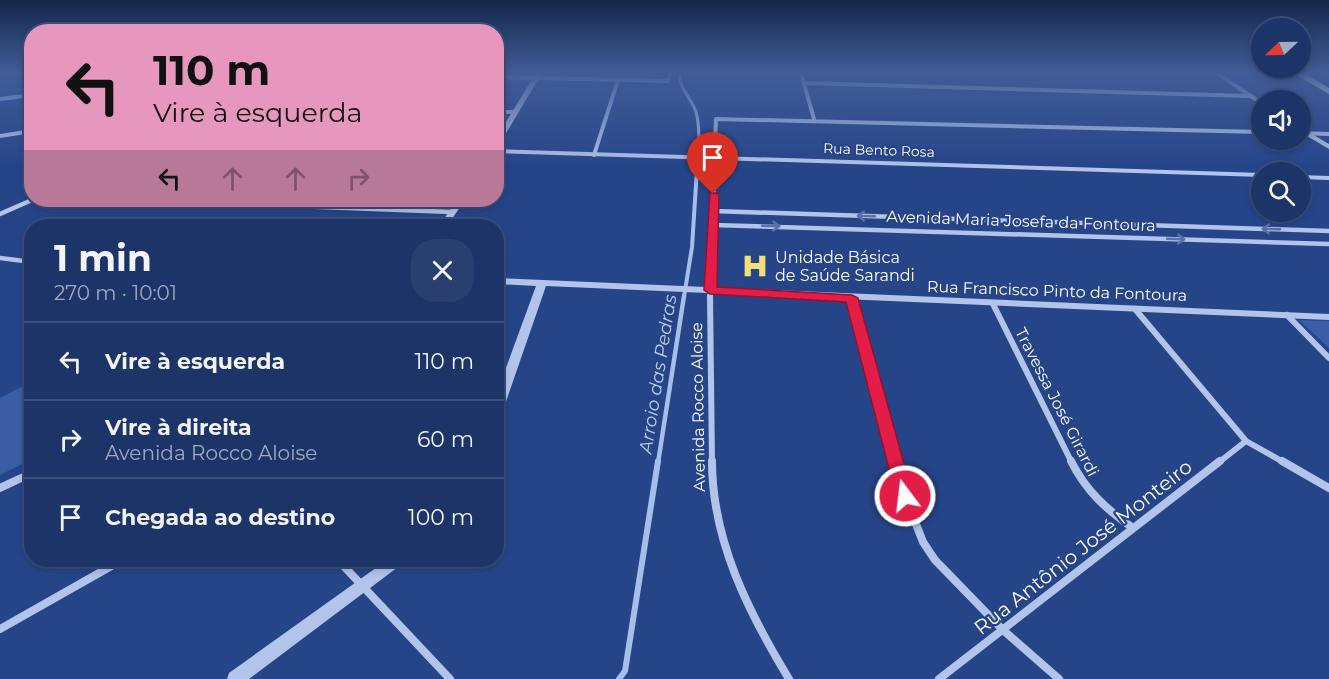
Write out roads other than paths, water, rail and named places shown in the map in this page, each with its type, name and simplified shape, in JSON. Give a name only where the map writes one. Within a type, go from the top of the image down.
[{"type":"street","points":[[504,132],[520,105]]},
{"type":"street","points":[[594,155],[610,105]]},
{"type":"street","points":[[810,105],[814,119],[1251,132]]},
{"type":"street","points":[[504,111],[516,112]]},
{"type":"street","name":"Avenida Rocco Aloise","points":[[789,679],[756,625],[732,568],[712,492],[707,290],[713,225],[713,159],[716,119],[814,119]]},
{"type":"street","points":[[0,136],[24,132]]},
{"type":"street","points":[[1311,133],[1329,134]]},
{"type":"street","points":[[1311,137],[1329,147]]},
{"type":"street","name":"Rua Bento Rosa","points":[[504,152],[1251,176]]},
{"type":"street","points":[[1311,177],[1329,178]]},
{"type":"street","points":[[0,214],[24,204]]},
{"type":"street","points":[[289,207],[453,212]]},
{"type":"street","points":[[448,219],[456,207]]},
{"type":"street","name":"Avenida Maria Josefa da Fontoura","points":[[713,211],[1329,231]]},
{"type":"street","points":[[1092,223],[1103,237]]},
{"type":"street","name":"Avenida Maria Josefa da Fontoura","points":[[713,225],[1329,244]]},
{"type":"street","points":[[0,258],[24,261]]},
{"type":"street","name":"Rua Francisco Pinto da Fontoura","points":[[504,281],[993,304],[1329,316]]},
{"type":"street","points":[[504,391],[542,283]]},
{"type":"street","points":[[852,298],[915,525],[935,560],[1003,630],[1059,679]]},
{"type":"street","name":"Travessa José Girardi","points":[[993,304],[1081,481],[1102,506],[1133,528]]},
{"type":"street","points":[[1135,309],[1246,441],[1329,488]]},
{"type":"street","points":[[1287,315],[1329,358]]},
{"type":"street","name":"Rua Antônio José Monteiro","points":[[939,679],[1246,441]]},
{"type":"street","points":[[0,488],[24,477]]},
{"type":"street","points":[[0,629],[110,567]]},
{"type":"street","points":[[345,567],[450,679]]},
{"type":"street","points":[[235,679],[388,567]]},
{"type":"waterway","name":"Arroio das Pedras","points":[[693,105],[698,119],[697,171]]},
{"type":"waterway","name":"Arroio das Pedras","points":[[684,297],[692,247],[697,169]]},
{"type":"waterway","name":"Arroio das Pedras","points":[[658,463],[684,296]]},
{"type":"waterway","name":"Arroio das Pedras","points":[[619,679],[625,671],[658,461]]},
{"type":"place","name":"Unidade Básica de Saúde Sarandi","points":[[755,266]]}]
